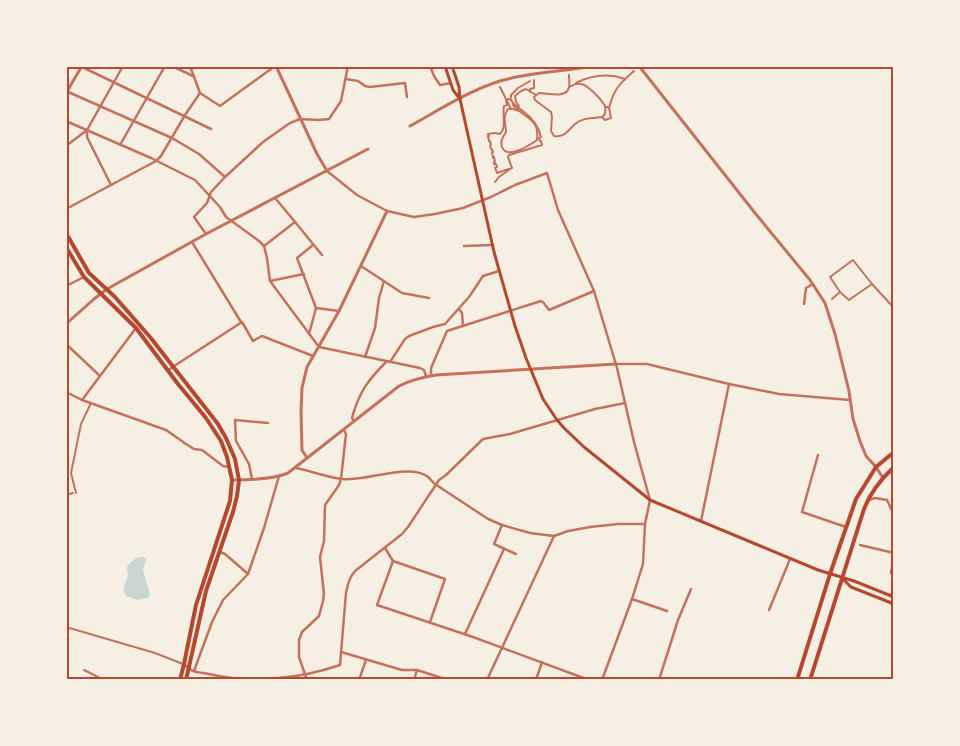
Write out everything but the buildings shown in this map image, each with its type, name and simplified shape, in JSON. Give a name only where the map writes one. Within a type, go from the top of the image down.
[{"type":"main road","points":[[445,66],[453,90],[460,99]]},
{"type":"main road","points":[[452,66],[459,87],[460,99],[499,270],[515,326],[530,370],[543,399],[557,420],[584,448],[650,500],[830,574],[892,596]]},
{"type":"main road","points":[[66,233],[89,272],[150,337],[218,424],[233,454],[239,480],[236,503],[206,592],[186,680]]},
{"type":"main road","points":[[67,249],[84,276],[136,328],[214,430],[224,448],[230,467],[232,480],[228,510],[196,605],[180,680]]},
{"type":"main road","points":[[797,680],[852,507],[859,492],[876,467],[894,452]]},
{"type":"main road","points":[[810,680],[841,578],[867,502],[883,478],[894,467]]},
{"type":"main road","points":[[841,578],[852,587],[894,604]]},
{"type":"street","points":[[211,129],[82,66],[66,92],[172,138],[199,154],[226,177]]},
{"type":"street","points":[[66,146],[87,130],[123,66]]},
{"type":"street","points":[[120,145],[165,66]]},
{"type":"street","points":[[172,66],[194,76]]},
{"type":"street","points":[[190,66],[200,94],[220,106],[275,66],[327,171],[357,195],[387,212],[419,216],[463,208],[547,173],[558,210],[594,291],[616,364],[650,500],[645,524],[642,564],[632,599],[602,680]]},
{"type":"street","points":[[206,234],[194,217],[207,203],[209,194],[263,142],[290,123],[300,119],[319,120],[329,118],[340,102],[348,66]]},
{"type":"street","points":[[430,66],[440,85],[451,83]]},
{"type":"street","points":[[410,126],[487,85],[511,78],[592,66]]},
{"type":"street","points":[[639,66],[813,284],[825,303],[841,356],[853,418],[866,456],[883,478]]},
{"type":"street","points":[[506,152],[511,153],[537,140],[536,126],[519,108],[516,102],[515,96],[521,91],[526,89],[535,96],[535,100],[551,112],[551,131],[554,136],[559,137],[581,120],[602,117],[605,120],[611,118],[609,108],[613,93],[620,82],[634,71]]},
{"type":"street","points":[[569,75],[569,88]]},
{"type":"street","points":[[530,96],[535,96],[539,93],[564,94],[574,84],[602,75],[625,79]]},
{"type":"street","points":[[346,79],[358,81],[370,87],[405,83],[408,97]]},
{"type":"street","points":[[530,92],[530,89],[534,88],[534,80]]},
{"type":"street","points":[[495,182],[498,177],[512,168],[509,155],[542,144],[539,138],[541,137],[540,130],[535,121],[519,108],[515,108],[511,99],[514,91],[530,81]]},
{"type":"street","points":[[574,84],[582,84],[593,91],[605,107],[605,114],[602,117]]},
{"type":"street","points":[[500,87],[511,109]]},
{"type":"street","points":[[66,209],[156,161],[200,94]]},
{"type":"street","points":[[507,100],[511,99]]},
{"type":"street","points":[[507,100],[503,111],[504,129],[502,133],[488,134],[488,136],[493,152],[494,164],[496,164],[496,172],[499,173],[510,168]]},
{"type":"street","points":[[605,107],[609,108]]},
{"type":"street","points":[[510,168],[506,152],[501,144],[506,132],[505,114],[508,109],[519,108]]},
{"type":"street","points":[[66,121],[196,180],[226,217],[264,246],[270,281],[319,347],[420,368],[424,370],[426,376]]},
{"type":"street","points":[[87,130],[87,138],[111,185]]},
{"type":"street","points":[[495,134],[502,138]]},
{"type":"street","points":[[66,324],[107,289],[206,234],[368,149]]},
{"type":"street","points":[[275,198],[322,255]]},
{"type":"street","points":[[307,458],[302,450],[302,388],[307,367],[339,311],[387,212]]},
{"type":"street","points":[[264,246],[296,222]]},
{"type":"street","points":[[192,242],[253,341],[262,336],[313,356]]},
{"type":"street","points":[[309,334],[316,308],[297,258],[314,245]]},
{"type":"street","points":[[464,246],[493,245]]},
{"type":"street","points":[[872,284],[848,300],[830,277],[853,260],[894,308]]},
{"type":"street","points":[[361,266],[402,293],[429,298]]},
{"type":"street","points":[[354,421],[352,418],[364,387],[389,361],[405,339],[433,327],[446,324],[469,297],[483,276],[499,270]]},
{"type":"street","points":[[270,281],[304,274]]},
{"type":"street","points":[[66,286],[84,276]]},
{"type":"street","points":[[365,357],[375,328],[379,298],[384,281]]},
{"type":"street","points":[[804,304],[806,288],[813,284]]},
{"type":"street","points":[[431,376],[431,368],[446,332],[542,301],[549,310],[594,291]]},
{"type":"street","points":[[832,299],[840,292]]},
{"type":"street","points":[[316,308],[339,311]]},
{"type":"street","points":[[458,308],[462,313],[463,326]]},
{"type":"street","points":[[168,370],[242,322]]},
{"type":"street","points":[[82,400],[136,328]]},
{"type":"street","points":[[66,344],[100,376]]},
{"type":"street","points":[[232,480],[280,476],[288,473],[399,386],[426,376],[616,364],[647,364],[779,394],[850,400]]},
{"type":"street","points":[[701,522],[729,384]]},
{"type":"street","points":[[66,392],[82,400],[166,430],[194,449],[202,450],[223,466],[230,467]]},
{"type":"street","points":[[66,495],[74,493],[71,473],[81,424],[91,403]]},
{"type":"street","points":[[66,627],[155,653],[184,664],[189,670],[226,679],[273,678],[304,674],[340,665],[348,582],[355,571],[402,534],[435,484],[483,439],[510,434],[595,409],[625,403]]},
{"type":"street","points":[[252,479],[249,464],[236,441],[236,420],[268,423]]},
{"type":"street","points":[[307,680],[298,657],[299,640],[302,632],[319,616],[323,601],[320,558],[324,541],[325,505],[342,479],[346,434],[344,430]]},
{"type":"street","points":[[818,454],[802,512],[846,527]]},
{"type":"street","points":[[296,468],[342,479],[411,472],[426,475],[435,484],[482,515],[502,525],[530,533],[554,536],[590,527],[645,524]]},
{"type":"street","points":[[194,671],[212,622],[223,600],[248,574],[280,476]]},
{"type":"street","points":[[867,502],[875,498],[887,500],[894,516]]},
{"type":"street","points":[[502,525],[494,544],[516,554]]},
{"type":"street","points":[[487,680],[554,536]]},
{"type":"street","points":[[860,545],[894,553],[891,573],[894,574]]},
{"type":"street","points":[[385,548],[393,561],[445,579],[430,622]]},
{"type":"street","points":[[464,634],[504,549]]},
{"type":"street","points":[[220,552],[225,554],[248,574]]},
{"type":"street","points":[[769,610],[790,558]]},
{"type":"street","points":[[393,561],[377,605],[502,647],[589,680]]},
{"type":"street","points":[[892,596],[894,585]]},
{"type":"street","points":[[659,680],[678,620],[691,589]]},
{"type":"street","points":[[632,599],[668,610]]},
{"type":"street","points":[[341,652],[402,670],[417,670],[448,680]]},
{"type":"street","points":[[360,680],[366,660]]},
{"type":"street","points":[[536,680],[542,662]]},
{"type":"street","points":[[84,670],[104,680]]},
{"type":"street","points":[[414,680],[417,670]]},
{"type":"shaded area","points":[[144,557],[146,559],[143,570],[150,594],[148,598],[137,600],[126,596],[123,590],[128,575],[127,567],[136,558]]}]
